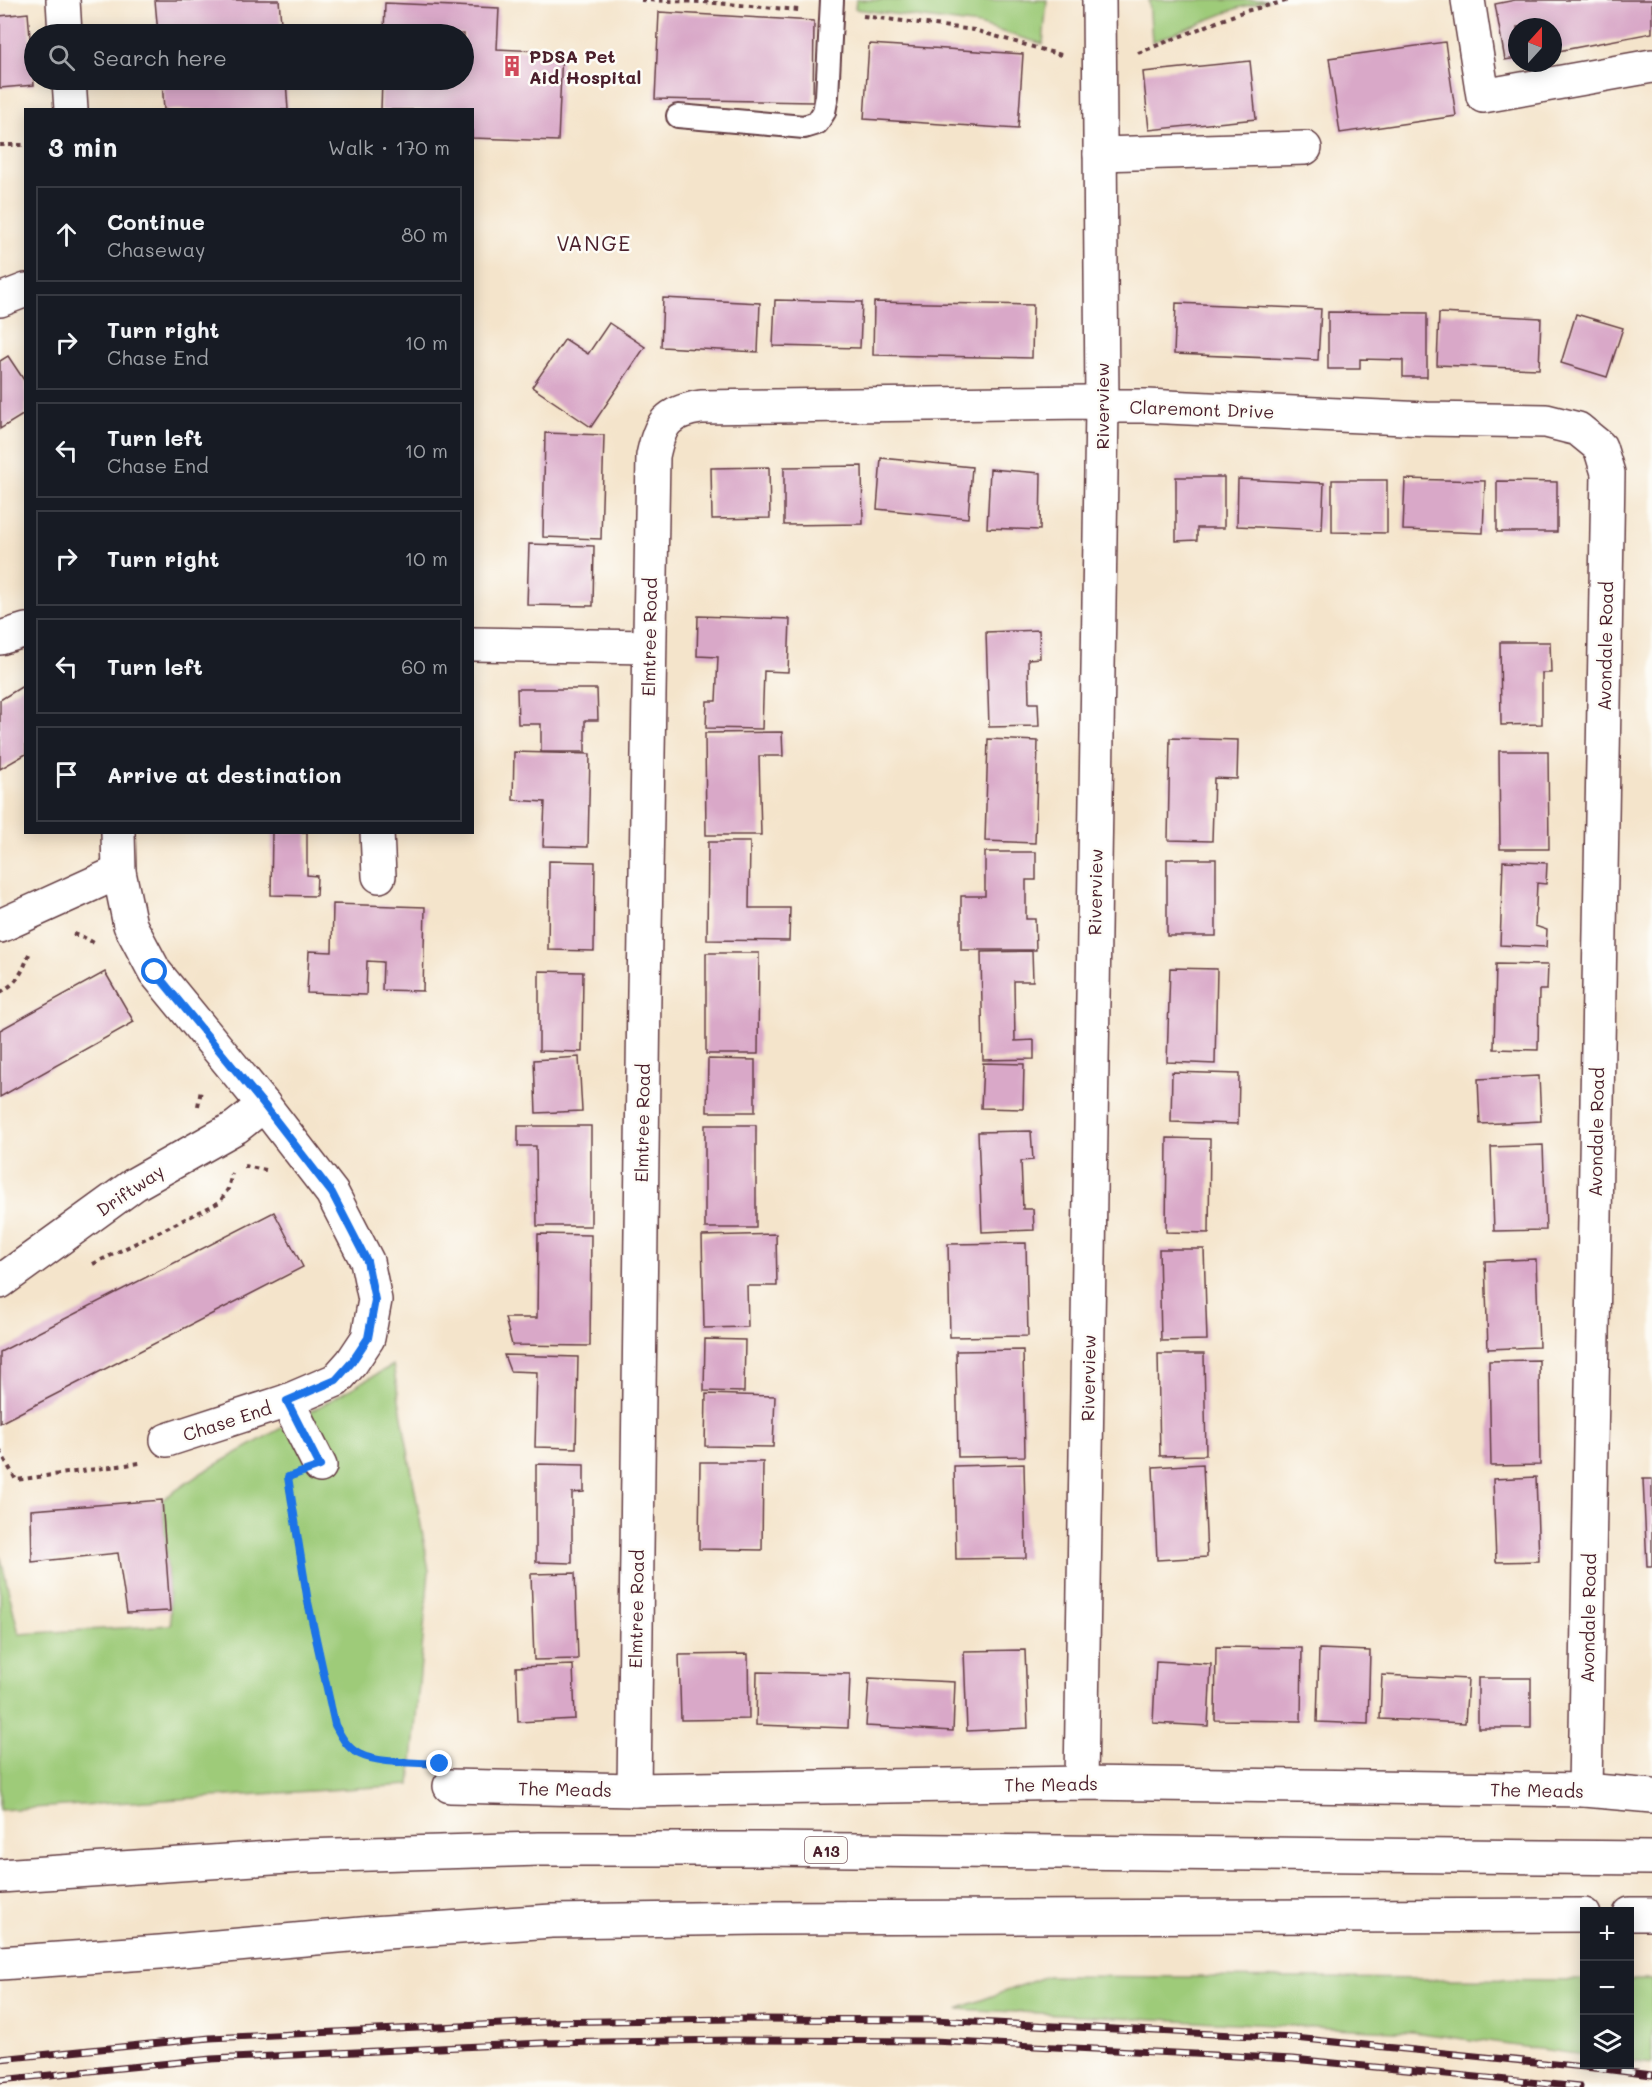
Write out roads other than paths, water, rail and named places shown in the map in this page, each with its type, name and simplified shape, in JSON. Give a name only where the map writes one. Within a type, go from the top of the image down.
[{"type":"main road","points":[[63,0],[64,24]]},
{"type":"main road","name":"Riverview","points":[[1081,1783],[1102,406],[1099,0]]},
{"type":"main road","points":[[1468,0],[1482,96],[1652,66]]},
{"type":"main road","points":[[70,90],[71,108]]},
{"type":"main road","points":[[1100,154],[1305,148]]},
{"type":"main road","points":[[0,300],[24,291]]},
{"type":"main road","name":"Claremont Drive","points":[[653,456],[658,435],[667,419],[682,410],[701,407],[1082,402],[1102,406],[1426,419],[1546,421],[1578,429],[1600,447],[1608,473]]},
{"type":"main road","name":"Elmtree Road","points":[[634,1790],[653,456]]},
{"type":"main road","name":"Avondale Road","points":[[1585,1790],[1608,473]]},
{"type":"main road","points":[[0,638],[24,631]]},
{"type":"main road","points":[[474,644],[649,647]]},
{"type":"main road","points":[[118,834],[119,872],[130,925],[155,972],[264,1105]]},
{"type":"main road","points":[[377,834],[379,876]]},
{"type":"main road","points":[[0,926],[119,872]]},
{"type":"main road","name":"Driftway","points":[[0,1282],[135,1184],[236,1126],[264,1105]]},
{"type":"main road","name":"Chase End","points":[[167,1440],[287,1401],[336,1380],[352,1362],[368,1338],[375,1300],[367,1261],[332,1193],[264,1105]]},
{"type":"main road","name":"Chase End","points":[[287,1401],[320,1466]]},
{"type":"main road","name":"The Meads","points":[[450,1786],[634,1790],[1081,1783],[1585,1790],[1652,1796]]},
{"type":"main road","name":"A13","points":[[0,1876],[302,1856],[539,1849],[1652,1858]]},
{"type":"main road","points":[[0,1963],[552,1921],[784,1917],[1580,1914]]},
{"type":"main road","points":[[1634,1914],[1652,1914]]},
{"type":"lane","points":[[678,116],[804,127],[817,123],[824,112],[827,96],[832,7]]},
{"type":"railway","points":[[0,2059],[210,2038],[543,2022],[733,2019],[933,2020],[1295,2038],[1652,2075]]},
{"type":"railway","points":[[0,2080],[211,2059],[543,2043],[733,2040],[933,2041],[1293,2059],[1580,2087]]},
{"type":"place","name":"PDSA Pet Aid Hospital","points":[[512,66]]},
{"type":"district","name":"VANGE","points":[[594,242]]}]
